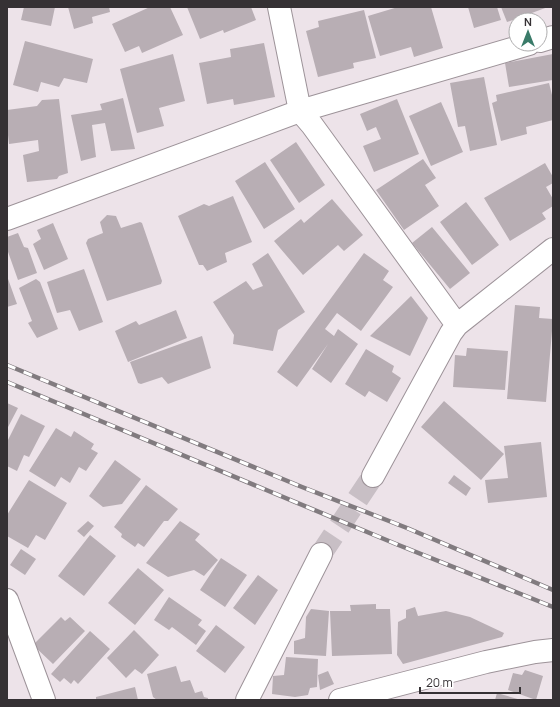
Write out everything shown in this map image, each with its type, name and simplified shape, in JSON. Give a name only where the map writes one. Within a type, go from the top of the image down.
[{"type":"street","points":[[279,7],[300,111],[312,125],[457,325]]},
{"type":"street","points":[[7,219],[300,111],[508,50]]},
{"type":"street","points":[[373,476],[451,333],[457,325],[553,249]]},
{"type":"street","points":[[247,700],[321,554]]},
{"type":"street","points":[[7,600],[44,700]]},
{"type":"street","points":[[340,700],[486,662],[540,651],[553,650]]},
{"type":"building","points":[[24,7],[55,7],[51,26],[21,20]]},
{"type":"building","points":[[68,7],[109,7],[110,12],[92,17],[93,23],[74,29]]},
{"type":"building","points":[[150,7],[170,7],[183,35],[142,53],[139,46],[125,52],[112,24]]},
{"type":"building","points":[[187,7],[251,7],[256,20],[224,33],[223,30],[200,39]]},
{"type":"building","points":[[398,7],[431,7],[443,48],[414,57],[411,47],[380,56],[368,16]]},
{"type":"building","points":[[468,7],[497,7],[501,20],[474,28]]},
{"type":"building","points":[[501,7],[548,7],[534,12],[508,12],[507,22]]},
{"type":"building","points":[[364,10],[376,58],[353,63],[354,68],[318,77],[306,31],[319,27],[318,21]]},
{"type":"building","points":[[25,41],[93,59],[87,83],[64,78],[59,87],[41,82],[38,92],[13,85]]},
{"type":"building","points":[[264,43],[275,97],[234,105],[233,99],[207,104],[199,63],[231,57],[230,49]]},
{"type":"building","points":[[173,54],[185,101],[159,108],[164,126],[137,133],[120,69]]},
{"type":"building","points":[[553,54],[553,80],[509,87],[505,63]]},
{"type":"building","points":[[484,77],[497,145],[470,151],[465,126],[458,127],[450,83]]},
{"type":"building","points":[[549,83],[553,99],[553,120],[526,127],[527,134],[501,141],[492,103],[497,101],[496,95]]},
{"type":"building","points":[[123,98],[135,149],[111,151],[105,123],[92,125],[96,157],[81,161],[71,115],[102,110],[100,104]]},
{"type":"building","points":[[59,99],[68,173],[59,176],[57,179],[27,182],[23,155],[39,151],[38,140],[9,144],[7,110],[37,106],[42,100]]},
{"type":"building","points":[[397,99],[419,154],[374,172],[363,146],[381,139],[376,127],[367,131],[360,114]]},
{"type":"building","points":[[441,102],[463,152],[431,166],[409,116]]},
{"type":"building","points":[[296,142],[325,185],[299,203],[270,160]]},
{"type":"building","points":[[423,159],[436,178],[425,185],[439,206],[404,230],[376,190]]},
{"type":"building","points":[[265,162],[295,209],[264,229],[235,181]]},
{"type":"building","points":[[545,163],[553,177],[553,183],[546,187],[553,199],[553,206],[542,213],[546,219],[510,241],[484,198]]},
{"type":"building","points":[[233,196],[252,242],[225,253],[227,262],[207,271],[203,265],[199,265],[178,216],[204,204],[209,206]]},
{"type":"building","points":[[332,199],[363,235],[344,251],[338,245],[303,275],[274,241],[301,219],[304,223]]},
{"type":"building","points":[[466,202],[499,245],[472,265],[440,222]]},
{"type":"building","points":[[107,215],[116,216],[121,228],[140,222],[142,223],[162,281],[161,284],[107,301],[86,243],[88,239],[103,233],[100,222]]},
{"type":"building","points":[[53,223],[68,259],[44,270],[33,244],[41,239],[37,230]]},
{"type":"building","points":[[432,227],[470,273],[450,289],[412,243]]},
{"type":"building","points":[[18,233],[24,247],[28,248],[37,273],[18,280],[7,249],[7,237]]},
{"type":"building","points":[[268,253],[305,312],[278,330],[273,351],[233,344],[234,335],[213,302],[246,281],[253,290],[263,286],[252,264]]},
{"type":"building","points":[[364,253],[389,271],[383,280],[393,287],[361,331],[337,313],[325,329],[334,336],[338,329],[358,344],[331,383],[312,369],[328,344],[297,387],[277,372]]},
{"type":"building","points":[[84,269],[103,322],[79,331],[70,310],[57,313],[47,282]]},
{"type":"building","points":[[7,276],[17,304],[7,307]]},
{"type":"building","points":[[36,279],[40,282],[58,329],[37,338],[28,323],[32,321],[19,288]]},
{"type":"building","points":[[411,296],[428,318],[410,356],[370,336]]},
{"type":"building","points":[[515,305],[540,307],[539,318],[553,319],[546,402],[507,399]]},
{"type":"building","points":[[176,310],[187,338],[128,362],[115,331],[136,321],[139,325]]},
{"type":"building","points":[[202,336],[211,368],[168,384],[162,377],[141,384],[138,383],[130,362]]},
{"type":"building","points":[[467,348],[508,351],[505,390],[453,387],[455,355],[466,356]]},
{"type":"building","points":[[366,349],[394,366],[392,372],[401,378],[387,402],[369,391],[365,397],[345,384]]},
{"type":"building","points":[[444,401],[504,454],[481,480],[421,427]]},
{"type":"building","points":[[7,403],[18,408],[7,429]]},
{"type":"building","points":[[21,414],[45,426],[29,457],[24,455],[17,471],[7,466],[7,442]]},
{"type":"building","points":[[56,428],[71,437],[74,431],[94,444],[91,449],[98,453],[86,471],[79,467],[70,483],[61,477],[55,487],[29,471]]},
{"type":"building","points":[[541,442],[547,497],[488,503],[485,480],[508,478],[504,446]]},
{"type":"building","points":[[115,460],[141,479],[122,504],[103,507],[89,496]]},
{"type":"building","points":[[454,475],[471,488],[466,496],[448,483]]},
{"type":"building","points":[[29,480],[67,503],[45,540],[36,535],[28,548],[7,536],[7,515]]},
{"type":"building","points":[[146,485],[178,509],[168,521],[164,521],[144,547],[138,543],[135,547],[121,537],[122,534],[114,527]]},
{"type":"building","points":[[88,521],[94,526],[84,537],[77,531]]},
{"type":"building","points":[[180,521],[200,534],[195,540],[218,560],[204,576],[194,570],[168,577],[146,563]]},
{"type":"building","points":[[90,535],[116,556],[84,596],[58,576]]},
{"type":"building","points":[[21,549],[36,559],[25,575],[10,565]]},
{"type":"building","points":[[221,558],[247,575],[225,607],[200,590]]},
{"type":"building","points":[[138,568],[164,590],[135,625],[108,603]]},
{"type":"building","points":[[258,575],[278,590],[255,625],[233,608]]},
{"type":"building","points":[[169,597],[202,620],[198,625],[206,631],[196,645],[172,627],[169,630],[154,620]]},
{"type":"building","points":[[376,604],[376,609],[390,609],[392,654],[332,656],[330,611],[351,611],[350,605]]},
{"type":"building","points":[[415,607],[418,616],[446,611],[470,617],[504,633],[502,637],[403,664],[397,655],[398,622],[406,618],[406,610]]},
{"type":"building","points":[[311,609],[329,611],[326,656],[294,654],[294,641],[305,638],[306,617]]},
{"type":"building","points":[[61,617],[65,621],[70,617],[85,631],[53,664],[33,645]]},
{"type":"building","points":[[216,625],[245,647],[225,673],[196,651]]},
{"type":"building","points":[[134,630],[159,655],[142,674],[135,669],[126,678],[107,658]]},
{"type":"building","points":[[90,631],[110,649],[78,684],[74,680],[71,684],[64,678],[60,682],[51,674]]},
{"type":"building","points":[[286,657],[318,659],[317,687],[310,688],[308,695],[295,697],[272,694],[273,676],[284,675]]},
{"type":"building","points":[[176,666],[181,682],[190,680],[195,693],[202,691],[204,697],[208,698],[208,700],[157,700],[153,697],[147,674]]},
{"type":"building","points":[[525,670],[543,676],[536,700],[508,690],[513,673],[522,675]]},
{"type":"building","points":[[328,671],[334,684],[320,690],[318,675]]},
{"type":"building","points":[[135,687],[138,700],[96,700],[96,697]]},
{"type":"building","points":[[497,693],[521,700],[495,700]]},
{"type":"tunnel","points":[[321,554],[373,476]]},
{"type":"railway","points":[[7,365],[302,487],[407,528],[553,590]]},
{"type":"railway","points":[[7,382],[396,544],[553,607]]}]
